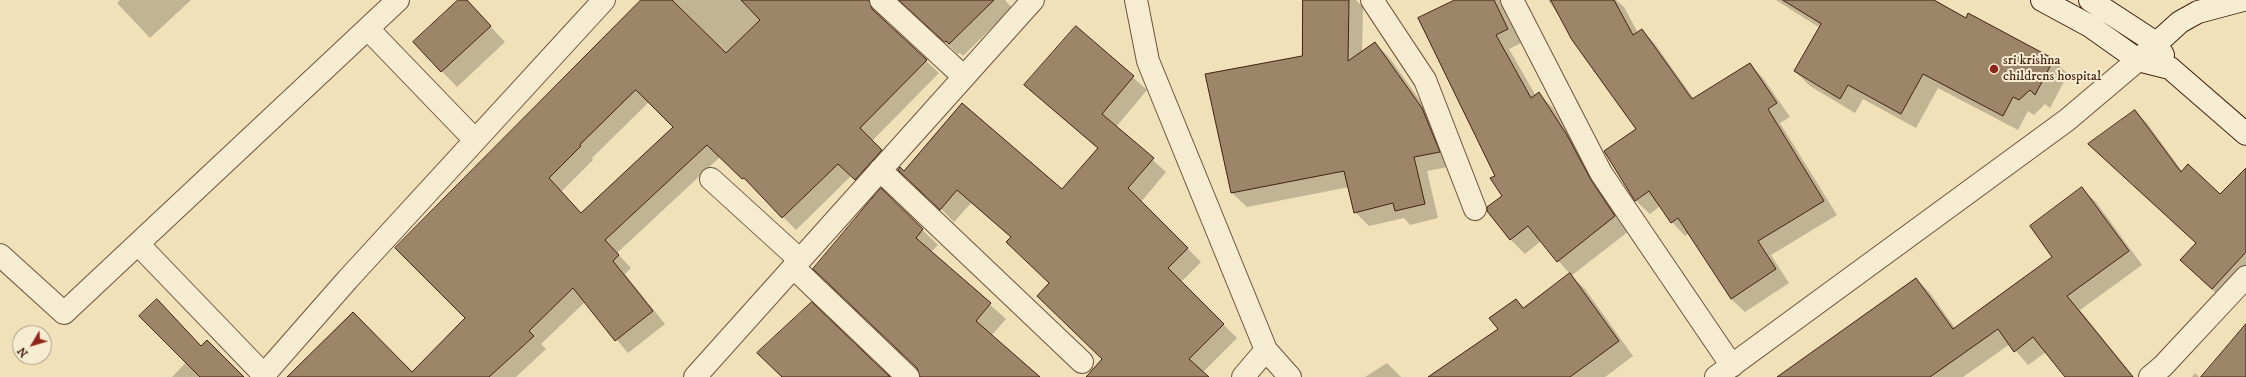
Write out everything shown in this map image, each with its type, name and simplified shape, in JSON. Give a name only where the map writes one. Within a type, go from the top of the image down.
[{"type":"street","points":[[0,255],[64,313],[398,0]]},
{"type":"street","points":[[138,244],[263,376],[348,279],[604,0]]},
{"type":"street","points":[[881,0],[964,77]]},
{"type":"street","points":[[695,377],[1034,0]]},
{"type":"street","points":[[1136,0],[1148,61],[1266,350],[1290,377]]},
{"type":"street","points":[[1372,0],[1425,80],[1475,209]]},
{"type":"street","points":[[1512,0],[1601,173],[1724,371],[2067,120],[2180,22],[2198,12],[2243,0]]},
{"type":"street","points":[[2042,0],[2090,26],[2138,60],[2170,68]]},
{"type":"street","points":[[2090,0],[2156,43],[2170,68],[2246,134]]},
{"type":"street","points":[[368,28],[475,140]]},
{"type":"street","points":[[880,170],[1082,362]]},
{"type":"street","points":[[711,179],[908,377]]},
{"type":"street","points":[[2150,377],[2163,366],[2246,277]]},
{"type":"street","points":[[1243,377],[1266,350]]},
{"type":"building","points":[[458,0],[467,0],[491,26],[441,72],[413,42]]},
{"type":"building","points":[[641,0],[672,0],[726,53],[760,20],[741,0],[869,0],[872,9],[927,60],[860,128],[882,150],[855,180],[838,164],[782,218],[744,178],[742,179],[707,145],[605,240],[619,255],[613,261],[653,311],[615,341],[573,288],[529,331],[534,336],[489,377],[287,377],[353,312],[412,372],[465,318],[395,248]],"holes":[[[636,90],[673,127],[581,213],[549,178]]]},
{"type":"building","points":[[899,0],[994,0],[949,44]]},
{"type":"building","points":[[1303,0],[1349,0],[1348,61],[1375,42],[1422,108],[1440,152],[1414,157],[1425,204],[1395,211],[1393,203],[1354,213],[1344,171],[1231,193],[1205,74],[1302,56]]},
{"type":"building","points":[[1455,0],[1494,0],[1508,29],[1496,35],[1531,98],[1539,92],[1567,135],[1591,180],[1615,216],[1557,262],[1528,226],[1510,240],[1487,211],[1487,207],[1502,196],[1490,178],[1495,176],[1418,18]]},
{"type":"building","points":[[1551,0],[1614,0],[1633,35],[1642,29],[1692,99],[1750,63],[1777,103],[1768,109],[1824,201],[1758,241],[1776,269],[1731,299],[1678,218],[1671,223],[1649,191],[1635,201],[1604,151],[1636,129],[1572,40]]},
{"type":"building","points":[[1783,0],[1934,0],[1966,18],[1968,13],[2054,59],[2035,95],[2030,90],[2019,100],[2013,97],[2003,116],[1923,74],[1901,114],[1848,85],[1840,99],[1794,71],[1821,24]]},
{"type":"building","points":[[1076,26],[1134,76],[1102,114],[1154,158],[1128,188],[1188,248],[1168,268],[1224,324],[1189,359],[1209,377],[1086,377],[1102,359],[1037,296],[1049,283],[1006,242],[1011,237],[957,190],[940,210],[898,170],[900,167],[904,171],[962,103],[1062,189],[1098,148],[1024,85]]},
{"type":"building","points":[[2135,110],[2181,172],[2188,164],[2220,194],[2246,168],[2246,252],[2212,289],[2180,260],[2196,243],[2088,144]]},
{"type":"building","points":[[2082,187],[2129,251],[2067,296],[2133,377],[2065,377],[2033,337],[2014,352],[1998,329],[1930,377],[1777,377],[1916,278],[1953,329],[2052,257],[2030,226]]},
{"type":"building","points":[[881,188],[923,229],[916,238],[991,303],[976,321],[1040,377],[920,377],[917,368],[813,269]]},
{"type":"building","points":[[1570,273],[1619,341],[1570,377],[1428,377],[1498,329],[1489,318],[1516,299],[1523,308]]},
{"type":"building","points":[[157,299],[201,346],[207,340],[244,377],[200,377],[139,316]]},
{"type":"building","points":[[812,302],[890,377],[782,377],[757,353]]},
{"type":"building","points":[[2246,324],[2246,377],[2201,377]]},
{"type":"place","name":"sri krishna childrens hospital","points":[[1994,69]]}]
